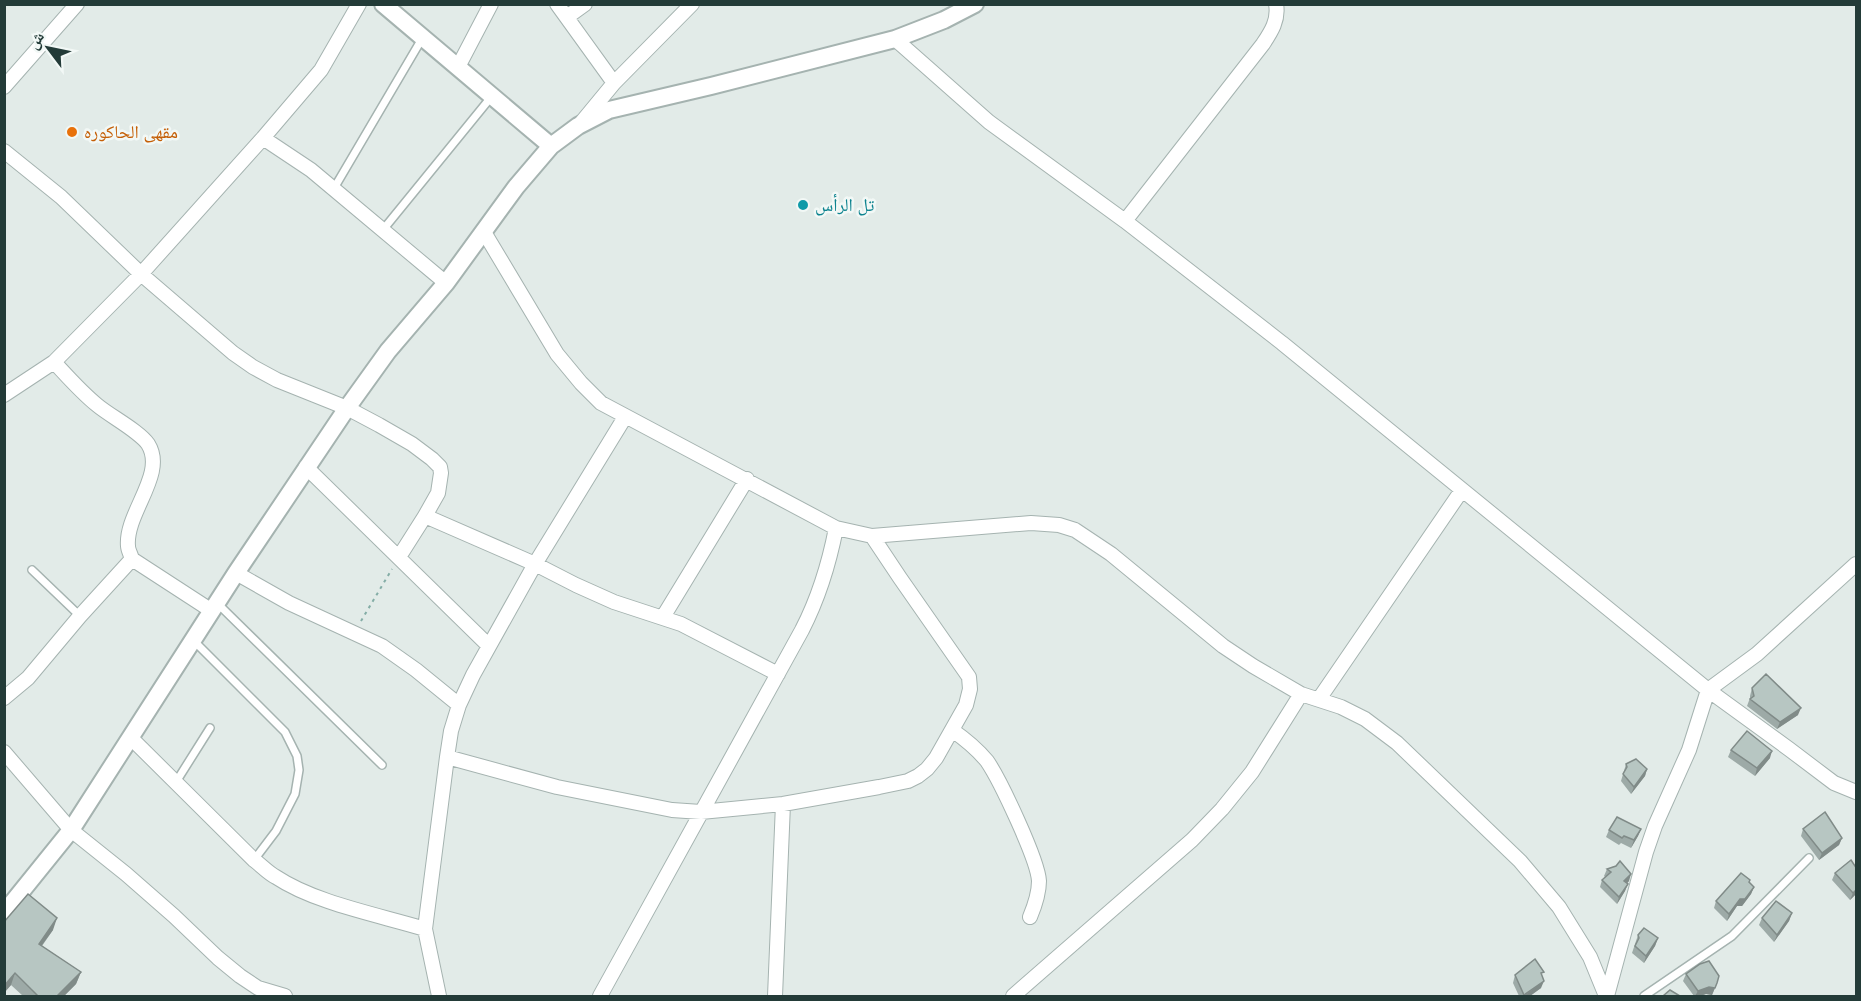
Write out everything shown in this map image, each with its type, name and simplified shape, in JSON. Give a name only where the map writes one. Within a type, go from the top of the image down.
[{"type":"street","points":[[4,87],[77,4]]},
{"type":"street","points":[[4,395],[54,362],[141,274],[321,70],[359,4]]},
{"type":"street","points":[[383,4],[551,146]]},
{"type":"street","points":[[458,67],[491,4]]},
{"type":"street","points":[[557,4],[614,83]]},
{"type":"street","points":[[567,16],[585,4]]},
{"type":"street","points":[[578,126],[614,83],[692,4]]},
{"type":"street","points":[[4,913],[71,830],[236,573],[347,408],[388,351],[446,283],[516,187],[551,146],[595,116],[624,106],[895,39],[955,8],[975,4]]},
{"type":"street","points":[[1125,221],[1272,31],[1276,18],[1276,4]]},
{"type":"street","points":[[895,39],[989,122],[1125,221],[1282,343],[1708,690],[1834,783],[1857,792]]},
{"type":"street","points":[[263,138],[311,170],[446,283]]},
{"type":"street","points":[[4,151],[61,197],[141,274],[233,353],[277,380],[347,408],[412,444],[440,467],[438,493],[399,556]]},
{"type":"street","points":[[484,232],[557,354],[601,403],[625,417],[747,479],[836,528],[872,536],[1031,523],[1059,525],[1075,530],[1111,554],[1223,646],[1261,672],[1301,694],[1341,707],[1365,719],[1397,742],[1520,861],[1559,907],[1579,937],[1606,996]]},
{"type":"street","points":[[54,362],[98,405],[142,438],[148,444],[152,454],[151,476],[129,534],[128,547],[132,559],[215,607]]},
{"type":"street","points":[[439,996],[425,929],[447,757],[459,705],[535,564],[625,417]]},
{"type":"street","points":[[306,467],[489,646]]},
{"type":"street","points":[[663,617],[747,479]]},
{"type":"street","points":[[1319,699],[1462,490]]},
{"type":"street","points":[[425,516],[535,564],[614,602],[663,617],[696,631],[778,674]]},
{"type":"street","points":[[600,996],[814,606],[836,528]]},
{"type":"street","points":[[447,757],[568,790],[672,810],[701,812],[783,804],[879,788],[908,781],[918,776],[927,769],[966,705],[970,689],[969,677],[872,536]]},
{"type":"street","points":[[4,698],[28,678],[132,559]]},
{"type":"street","points":[[1606,996],[1646,852],[1655,826],[1689,750],[1708,690],[1763,649],[1857,564]]},
{"type":"street","points":[[236,573],[289,603],[381,646],[399,657],[459,705]]},
{"type":"street","points":[[1013,996],[1207,825],[1252,772],[1301,694]]},
{"type":"street","points":[[952,730],[975,747],[988,762],[1035,862],[1039,879],[1038,897],[1030,917]]},
{"type":"street","points":[[131,738],[254,860],[275,877],[328,901],[425,929]]},
{"type":"street","points":[[4,752],[71,830],[174,916],[256,992],[285,996]]},
{"type":"street","points":[[775,996],[783,804]]},
{"type":"lane","points":[[333,190],[423,37]]},
{"type":"lane","points":[[382,231],[492,96]]},
{"type":"lane","points":[[32,570],[80,616]]},
{"type":"lane","points":[[215,607],[382,765]]},
{"type":"lane","points":[[193,640],[285,732],[297,756],[299,770],[295,794],[276,831],[254,860]]},
{"type":"lane","points":[[176,782],[210,728]]},
{"type":"lane","points":[[1644,996],[1732,936],[1809,858]]},
{"type":"path","points":[[354,633],[399,556]]},
{"type":"building","points":[[1766,674],[1801,708],[1780,722],[1750,699],[1754,696],[1752,688]]},
{"type":"building","points":[[1747,731],[1772,751],[1757,768],[1731,750]]},
{"type":"building","points":[[1636,759],[1647,769],[1634,787],[1623,774],[1627,767],[1626,764]]},
{"type":"building","points":[[1825,812],[1842,838],[1822,853],[1803,829]]},
{"type":"building","points":[[1617,817],[1641,829],[1634,840],[1624,836],[1622,838],[1609,830]]},
{"type":"building","points":[[1851,860],[1857,869],[1857,889],[1853,893],[1835,873]]},
{"type":"building","points":[[1620,861],[1631,874],[1624,881],[1628,884],[1619,897],[1602,880],[1611,872],[1607,869],[1616,866]]},
{"type":"building","points":[[1741,873],[1750,880],[1749,882],[1754,887],[1745,899],[1740,899],[1729,914],[1716,901]]},
{"type":"building","points":[[28,894],[57,918],[39,944],[81,972],[57,996],[38,996],[15,973],[4,986],[4,922]]},
{"type":"building","points":[[1776,901],[1792,913],[1777,935],[1762,918]]},
{"type":"building","points":[[1644,928],[1658,938],[1646,956],[1635,946],[1638,935]]},
{"type":"building","points":[[1535,959],[1544,972],[1541,973],[1544,981],[1524,995],[1515,975]]},
{"type":"building","points":[[1709,961],[1719,976],[1717,983],[1715,988],[1709,987],[1698,991],[1686,974],[1700,964]]},
{"type":"building","points":[[1670,990],[1680,996],[1663,996]]},
{"type":"place","name":"مقهى الحاكوره","points":[[72,132]]},
{"type":"place","name":"تل الرأس","points":[[803,205]]}]
